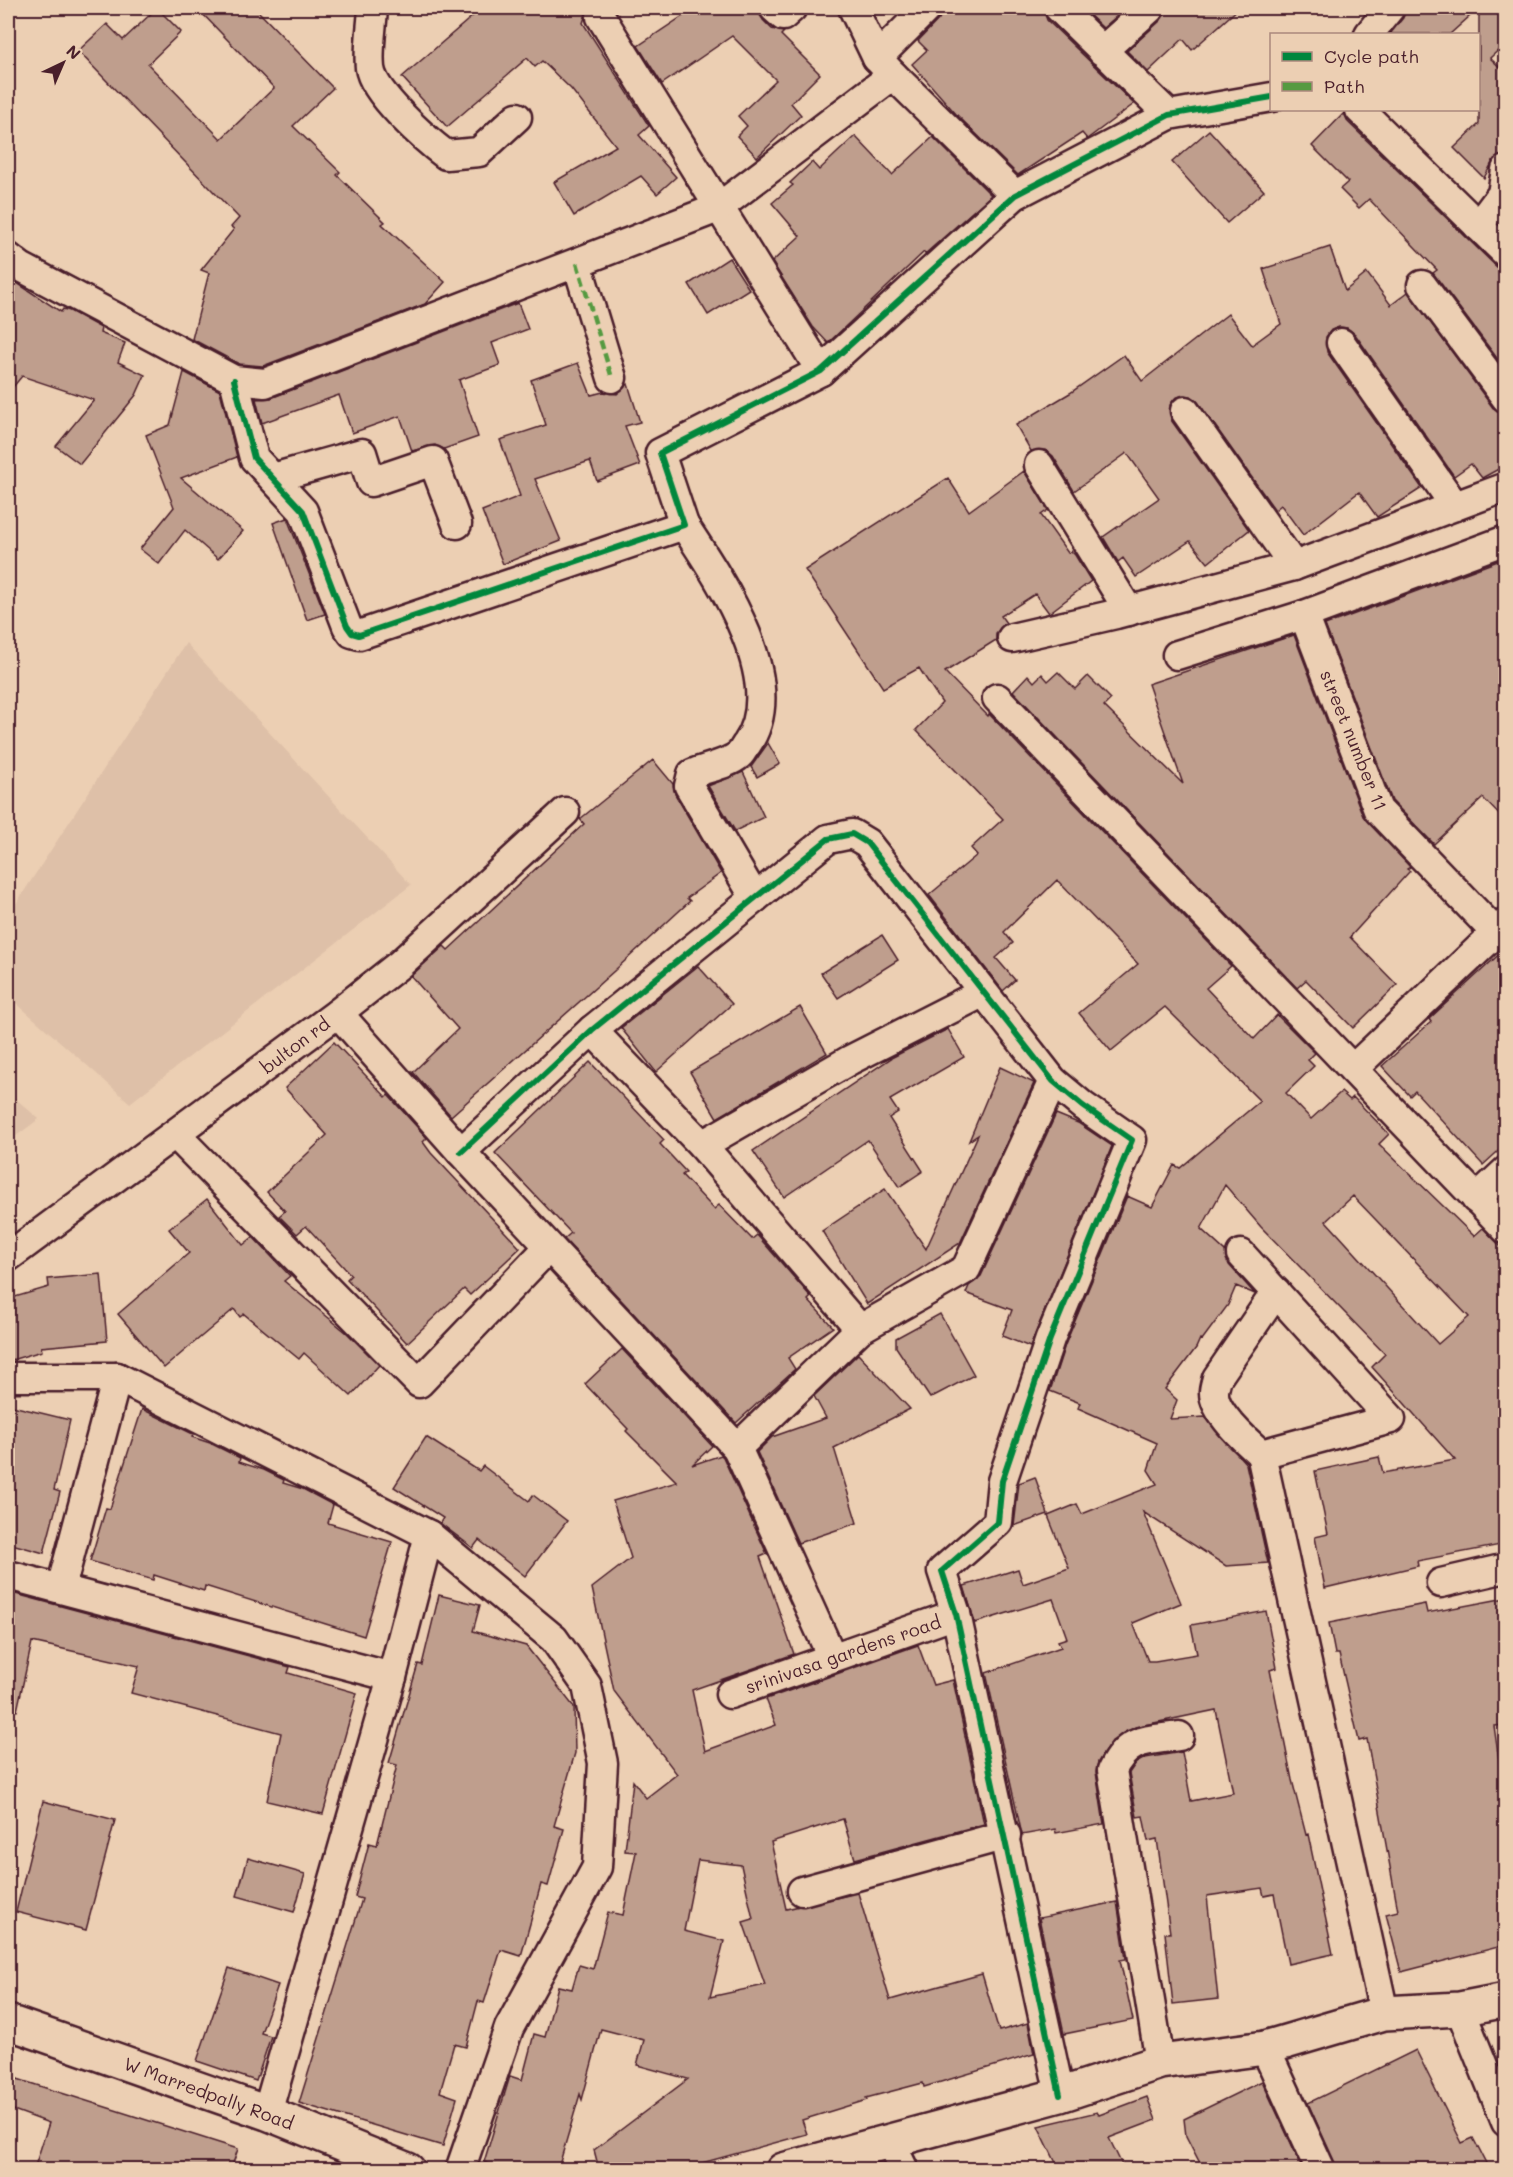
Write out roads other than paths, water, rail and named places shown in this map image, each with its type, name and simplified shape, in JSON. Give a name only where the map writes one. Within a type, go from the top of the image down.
[{"type":"main road","points":[[783,2169],[897,2155],[1060,2095],[1160,2062],[1265,2048],[1384,2013],[1460,2008],[1506,2000]]},
{"type":"main road","name":"W Marredpally Road","points":[[8,2022],[267,2113],[361,2160],[408,2169]]},
{"type":"street","points":[[373,8],[370,70],[393,107],[424,139],[446,155],[479,152],[517,117]]},
{"type":"street","points":[[774,8],[783,16],[792,8]]},
{"type":"street","points":[[853,8],[885,67],[1014,195]]},
{"type":"street","points":[[8,257],[21,267],[234,380],[265,383],[718,208],[885,67],[927,8]]},
{"type":"street","points":[[1059,8],[1169,115]]},
{"type":"street","points":[[1102,51],[1150,8]]},
{"type":"street","points":[[1370,33],[1390,8]]},
{"type":"street","points":[[601,17],[821,371]]},
{"type":"street","points":[[755,898],[688,786],[692,774],[739,755],[755,732],[760,718],[761,691],[745,630],[684,525],[660,453],[821,371],[1014,195],[1169,115],[1270,97]]},
{"type":"street","points":[[1361,111],[1506,253]]},
{"type":"street","points":[[1478,226],[1502,194],[1506,170]]},
{"type":"street","points":[[577,262],[612,378]]},
{"type":"street","points":[[1422,285],[1506,398]]},
{"type":"street","points":[[1341,343],[1455,506]]},
{"type":"street","points":[[234,380],[254,458],[303,511],[347,626],[352,633],[359,635],[684,525]]},
{"type":"street","points":[[1185,411],[1294,566]]},
{"type":"street","points":[[273,478],[362,453],[371,482],[434,461],[458,524]]},
{"type":"street","points":[[1039,465],[1129,610]]},
{"type":"street","points":[[1012,638],[1129,610],[1294,566],[1506,487]]},
{"type":"street","points":[[1177,655],[1304,615],[1506,540]]},
{"type":"street","name":"street number 11","points":[[1304,615],[1378,810],[1501,928]]},
{"type":"street","points":[[997,698],[1506,1229]]},
{"type":"street","name":"bulton rd","points":[[8,1257],[338,1013],[400,964],[565,812]]},
{"type":"street","points":[[461,1152],[592,1030],[828,839],[852,834],[867,843],[1053,1081],[1083,1106],[1132,1140],[1050,1339],[1002,1481],[998,1522],[942,1571],[956,1614],[1006,1836],[1060,2095]]},
{"type":"street","points":[[1353,1069],[1501,928]]},
{"type":"street","points":[[702,1145],[850,1060],[982,993]]},
{"type":"street","points":[[338,1013],[461,1152],[737,1448],[832,1657]]},
{"type":"street","points":[[592,1030],[702,1145],[860,1329]]},
{"type":"street","points":[[737,1448],[860,1329],[966,1269],[1053,1081]]},
{"type":"street","points":[[175,1134],[419,1383],[549,1247]]},
{"type":"street","points":[[1476,1199],[1506,1171]]},
{"type":"street","points":[[1241,1254],[1391,1419],[1261,1454]]},
{"type":"street","points":[[1276,1292],[1217,1378],[1213,1393],[1220,1409],[1243,1438],[1261,1454],[1384,2013]]},
{"type":"street","points":[[8,1377],[117,1377],[429,1535],[554,1640],[587,1686],[603,1762],[597,1867],[509,2028],[460,2169]]},
{"type":"street","points":[[61,1588],[117,1377]]},
{"type":"street","points":[[267,2113],[392,1677],[429,1535]]},
{"type":"street","points":[[1440,1583],[1506,1568]]},
{"type":"street","points":[[8,1575],[392,1677]]},
{"type":"street","name":"srinivasa gardens road","points":[[730,1694],[956,1614]]},
{"type":"street","points":[[1160,2062],[1112,1770],[1125,1749],[1134,1743],[1179,1736]]},
{"type":"street","points":[[802,1891],[1006,1836]]},
{"type":"street","points":[[1460,2008],[1506,2122]]},
{"type":"street","points":[[1265,2048],[1321,2169]]}]
